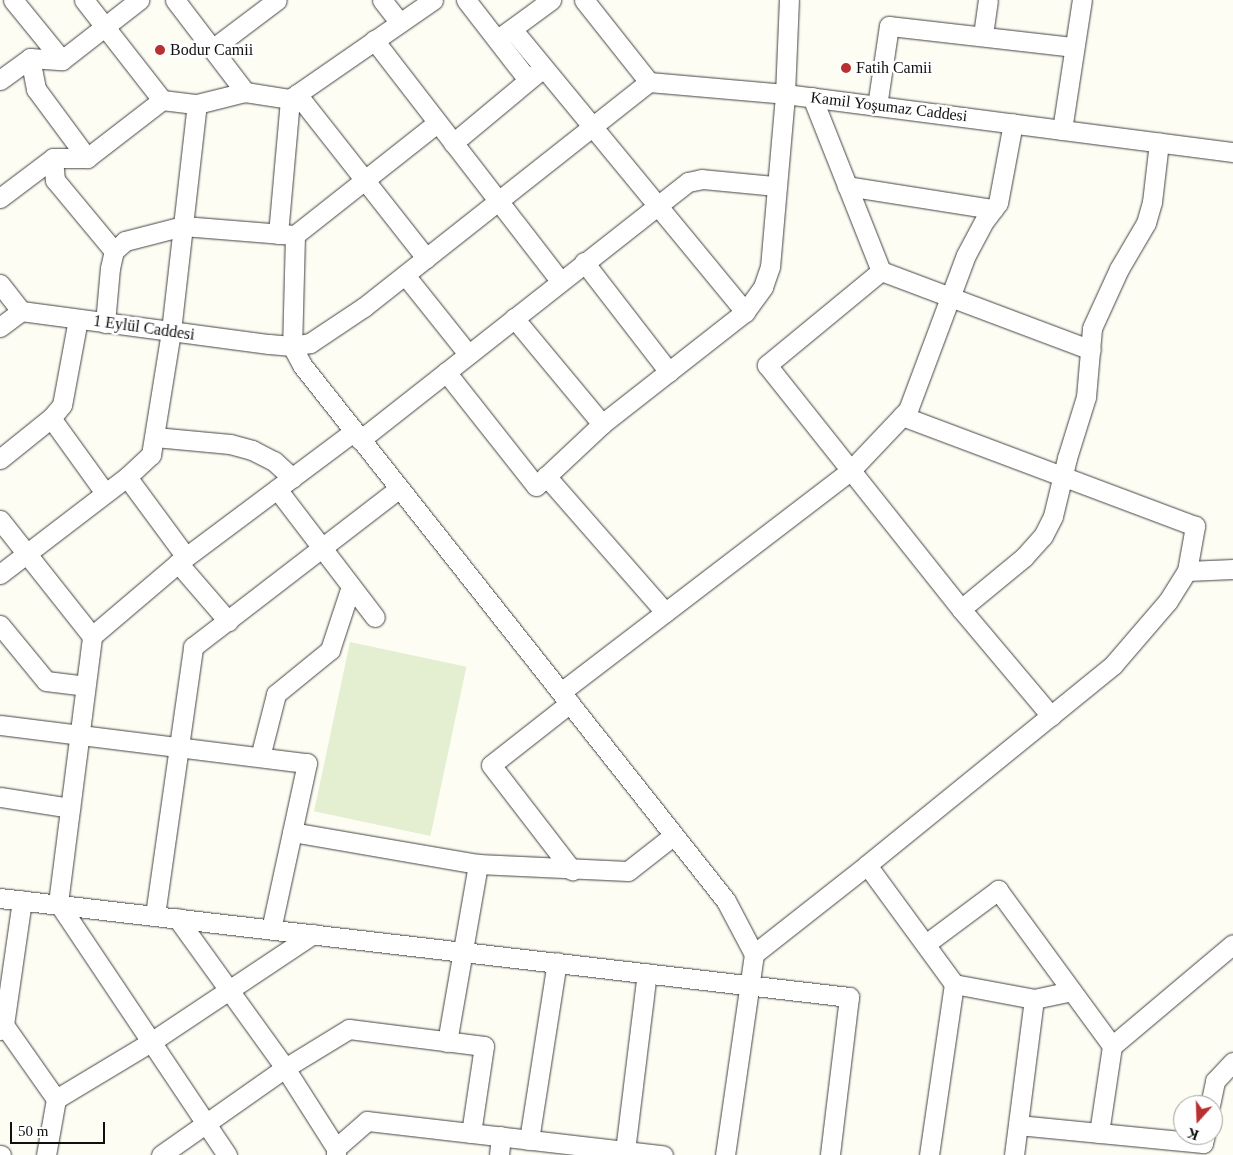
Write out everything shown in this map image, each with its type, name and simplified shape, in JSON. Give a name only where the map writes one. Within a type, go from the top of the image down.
[{"type":"street","points":[[13,0],[62,60]]},
{"type":"street","points":[[84,0],[162,100]]},
{"type":"street","points":[[0,80],[30,58],[62,60],[139,0]]},
{"type":"street","points":[[175,0],[245,92]]},
{"type":"street","points":[[212,49],[277,0]]},
{"type":"street","points":[[382,0],[400,24]]},
{"type":"street","points":[[0,198],[53,158],[87,158],[162,100],[197,104],[245,92],[294,97],[433,0]]},
{"type":"street","points":[[466,0],[543,68],[745,312]]},
{"type":"street","points":[[504,34],[551,0]]},
{"type":"street","points":[[292,346],[310,343],[405,275],[649,82],[584,0]]},
{"type":"street","points":[[446,372],[536,486],[602,424],[745,312],[762,287],[770,267],[775,186],[785,94],[789,0]]},
{"type":"street","points":[[983,35],[988,0]]},
{"type":"street","points":[[1062,130],[1082,0]]},
{"type":"street","points":[[877,106],[889,26],[983,35],[1074,47]]},
{"type":"street","points":[[504,34],[528,80]]},
{"type":"street","points":[[374,40],[560,281]]},
{"type":"street","points":[[30,58],[36,89],[87,158]]},
{"type":"street","points":[[453,143],[543,68]]},
{"type":"street","name":"Kamil Yoşumaz Caddesi","points":[[649,82],[812,97],[1233,152]]},
{"type":"street","points":[[294,97],[364,179],[426,258]]},
{"type":"street","points":[[294,97],[286,235],[292,346],[302,365],[398,489],[726,901],[754,954]]},
{"type":"street","points":[[812,97],[881,270],[1091,350]]},
{"type":"street","points":[[0,574],[127,477],[151,455],[171,331],[197,104]]},
{"type":"street","points":[[106,322],[114,251],[125,242],[150,232],[183,226],[286,235],[437,123]]},
{"type":"street","points":[[572,870],[492,764],[665,612],[851,470],[908,410],[952,297],[966,255],[998,203],[1013,123]]},
{"type":"street","points":[[960,609],[1024,557],[1043,536],[1053,516],[1086,397],[1092,328],[1119,269],[1146,222],[1152,202],[1159,142]]},
{"type":"street","points":[[53,158],[55,180],[114,251]]},
{"type":"street","points":[[227,1155],[58,903],[92,636],[182,560],[292,478],[357,436],[446,372],[688,182],[702,179],[775,186]]},
{"type":"street","points":[[847,186],[993,209]]},
{"type":"street","points":[[584,262],[669,372]]},
{"type":"street","points":[[881,270],[767,365],[960,609],[1050,716]]},
{"type":"street","points":[[405,275],[468,354]]},
{"type":"street","points":[[0,284],[21,311],[0,327]]},
{"type":"street","name":"1 Eylül Caddesi","points":[[21,311],[292,346]]},
{"type":"street","points":[[514,318],[602,424]]},
{"type":"street","points":[[0,459],[51,418],[62,405],[78,319]]},
{"type":"street","points":[[725,1155],[747,985],[754,954],[867,865],[1113,665],[1168,601],[1187,571],[1195,526],[1062,478],[902,416]]},
{"type":"street","points":[[51,418],[105,493]]},
{"type":"street","points":[[155,437],[230,444],[252,450],[274,460],[292,478]]},
{"type":"street","points":[[546,476],[665,612]]},
{"type":"street","points":[[127,477],[182,560],[228,620]]},
{"type":"street","points":[[277,489],[375,618]]},
{"type":"street","points":[[155,915],[192,648],[398,489]]},
{"type":"street","points":[[0,520],[92,636]]},
{"type":"street","points":[[1187,571],[1233,569]]},
{"type":"street","points":[[260,757],[276,694],[330,650],[351,586]]},
{"type":"street","points":[[0,625],[46,681],[85,686]]},
{"type":"street","points":[[0,725],[307,763],[271,929]]},
{"type":"street","points":[[0,797],[70,808]]},
{"type":"street","points":[[292,832],[478,864],[572,870],[628,871],[674,835]]},
{"type":"street","points":[[447,1042],[478,864]]},
{"type":"street","points":[[867,865],[926,943],[954,984],[929,1155]]},
{"type":"street","points":[[926,943],[998,890],[1112,1046]]},
{"type":"street","points":[[0,898],[58,903],[849,997],[830,1155]]},
{"type":"street","points":[[22,900],[1,1027],[56,1099],[46,1155]]},
{"type":"street","points":[[177,918],[284,1068],[336,1152],[367,1121],[663,1155]]},
{"type":"street","points":[[56,1099],[151,1042],[313,934]]},
{"type":"street","points":[[1099,1133],[1112,1046],[1233,944]]},
{"type":"street","points":[[528,1140],[557,962]]},
{"type":"street","points":[[624,1151],[647,973]]},
{"type":"street","points":[[954,984],[1034,999],[1071,990]]},
{"type":"street","points":[[1014,1155],[1034,999]]},
{"type":"street","points":[[161,1155],[205,1122],[284,1068],[349,1029],[484,1046],[471,1133]]},
{"type":"street","points":[[1212,1095],[1215,1081],[1233,1062]]},
{"type":"street","points":[[1018,1125],[1173,1140]]},
{"type":"street","points":[[499,1155],[501,1136]]},
{"type":"green space","points":[[350,642],[466,667],[430,836],[314,811]]},
{"type":"place","name":"Bodur Camii","points":[[160,50]]},
{"type":"place","name":"Fatih Camii","points":[[846,68]]}]
